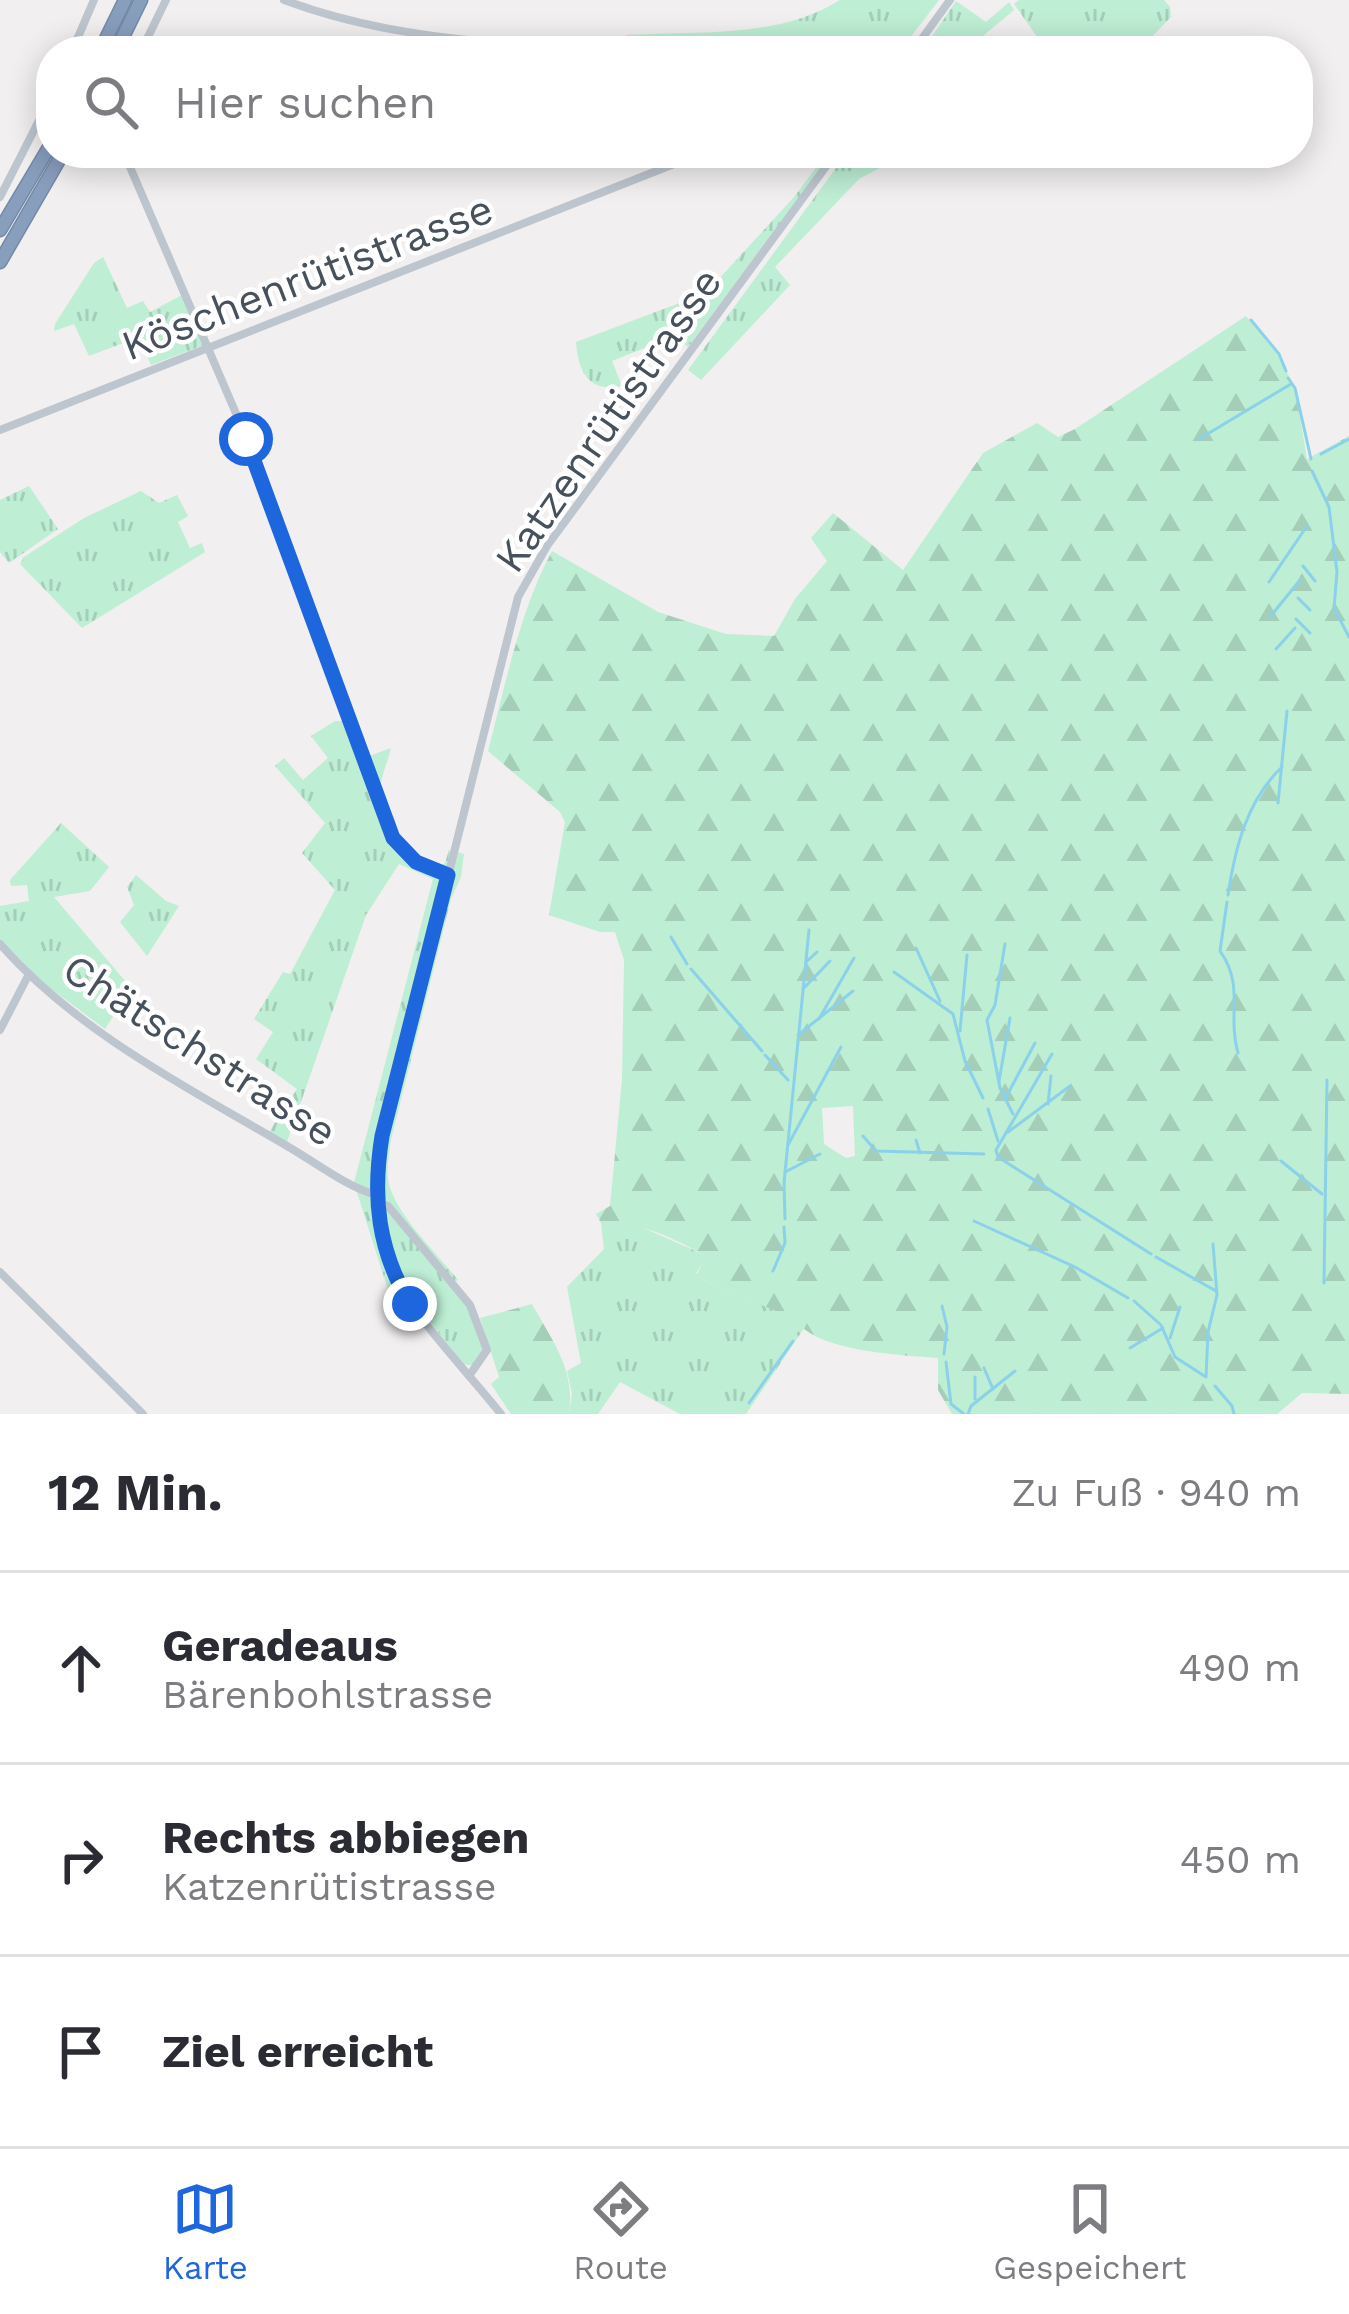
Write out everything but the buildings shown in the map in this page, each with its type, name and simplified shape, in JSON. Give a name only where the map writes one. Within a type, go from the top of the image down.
[{"type":"highway","points":[[107,36],[125,0]]},
{"type":"highway","points":[[123,36],[141,0]]},
{"type":"highway","points":[[0,230],[37,168]]},
{"type":"highway","points":[[0,262],[54,168]]},
{"type":"street","points":[[78,36],[94,0]]},
{"type":"street","points":[[148,36],[166,0]]},
{"type":"street","points":[[284,0],[382,29],[431,36]]},
{"type":"street","points":[[924,36],[950,0]]},
{"type":"street","points":[[0,197],[36,126]]},
{"type":"street","points":[[131,168],[246,439],[393,838],[416,862],[448,875]]},
{"type":"street","name":"Köschenrütistrasse","points":[[0,430],[664,168]]},
{"type":"street","name":"Katzenrütistrasse","points":[[501,1414],[400,1288],[382,1240],[376,1199],[382,1136],[518,597],[528,574],[825,168]]},
{"type":"street","name":"Chätschstrasse","points":[[0,944],[83,1018],[181,1083],[388,1206],[475,1313],[487,1350],[469,1376]]},
{"type":"street","points":[[0,1030],[29,974]]},
{"type":"street","points":[[0,1272],[143,1414]]},
{"type":"green space","points":[[840,0],[939,0],[911,36],[626,35],[764,27],[816,13]]},
{"type":"green space","points":[[1019,0],[1164,0],[1171,17],[1153,36],[1036,36],[1014,4]]},
{"type":"green space","points":[[956,1],[986,22],[1009,2],[1014,10],[983,36],[932,36]]},
{"type":"green space","points":[[816,168],[821,168],[688,347],[668,332],[647,347],[612,361],[622,386],[601,386],[587,378],[576,342],[706,293]]},
{"type":"green space","points":[[836,168],[880,168],[859,179],[775,267],[790,285],[701,380],[688,370]]},
{"type":"green space","points":[[103,257],[127,308],[143,301],[150,312],[182,295],[204,345],[151,365],[139,337],[89,356],[74,324],[54,331],[94,263]]},
{"type":"green space","points":[[1246,316],[1277,354],[1295,387],[1307,459],[1349,436],[1349,1394],[1302,1393],[1277,1414],[952,1414],[938,1390],[938,1358],[868,1351],[817,1337],[804,1329],[806,1324],[705,1281],[697,1274],[706,1256],[693,1249],[643,1228],[601,1223],[596,1214],[610,1206],[622,1080],[624,960],[615,932],[600,932],[549,915],[565,822],[560,812],[488,751],[522,624],[552,551],[658,612],[726,634],[774,636],[795,599],[827,561],[811,538],[833,513],[903,570],[983,453],[1037,423],[1058,437]],"holes":[[[853,1106],[855,1156],[846,1158],[824,1144],[822,1108]]]},
{"type":"green space","points":[[29,486],[58,529],[9,563],[0,552],[0,500]]},
{"type":"green space","points":[[141,491],[159,503],[177,495],[188,516],[178,522],[190,548],[202,543],[205,552],[82,628],[20,564],[84,518]]},
{"type":"green space","points":[[335,721],[346,721],[361,759],[391,748],[380,795],[386,819],[399,839],[439,867],[449,850],[464,854],[391,1140],[388,1170],[390,1188],[403,1212],[458,1280],[451,1284],[471,1310],[485,1346],[474,1366],[463,1364],[405,1290],[390,1296],[354,1183],[433,879],[399,864],[366,915],[287,1142],[269,1132],[297,1089],[256,1059],[273,1032],[254,1019],[283,972],[290,974],[335,890],[302,853],[325,823],[275,766],[284,758],[303,780],[328,758],[311,736]]},
{"type":"green space","points":[[61,823],[109,867],[90,891],[54,897],[131,988],[105,1029],[30,973],[0,941],[0,906],[29,901],[27,885],[11,886],[10,880]]},
{"type":"green space","points":[[136,875],[179,906],[147,956],[120,922],[134,905],[127,887]]},
{"type":"green space","points":[[630,1222],[707,1256],[696,1273],[705,1281],[807,1324],[746,1414],[680,1414],[620,1382],[598,1414],[569,1414],[572,1394],[567,1371],[581,1363],[567,1287],[604,1249],[601,1223]]},
{"type":"green space","points":[[532,1304],[566,1370],[569,1414],[511,1414],[491,1384],[499,1377],[480,1318]]},
{"type":"waterway","points":[[1251,320],[1279,354],[1286,371]]},
{"type":"waterway","points":[[1288,378],[1295,388],[1311,459]]},
{"type":"waterway","points":[[1199,439],[1291,384]]},
{"type":"waterway","points":[[1321,454],[1349,439]]},
{"type":"waterway","points":[[1312,471],[1329,507],[1337,572],[1334,608],[1349,637]]},
{"type":"waterway","points":[[1269,582],[1307,526]]},
{"type":"waterway","points":[[1303,566],[1315,581]]},
{"type":"waterway","points":[[1270,617],[1300,580]]},
{"type":"waterway","points":[[1298,598],[1310,610]]},
{"type":"waterway","points":[[1296,619],[1310,633]]},
{"type":"waterway","points":[[1276,649],[1295,628]]},
{"type":"waterway","points":[[1278,803],[1287,711]]},
{"type":"waterway","points":[[1228,895],[1244,826],[1260,794],[1282,767]]},
{"type":"waterway","points":[[1227,902],[1220,951],[1232,976],[1238,1053]]},
{"type":"waterway","points":[[785,1219],[784,1183],[809,930]]},
{"type":"waterway","points":[[671,937],[687,964]]},
{"type":"waterway","points":[[1005,944],[995,1005],[987,1020],[1000,1088],[1013,1114]]},
{"type":"waterway","points":[[916,948],[940,1001]]},
{"type":"waterway","points":[[806,962],[817,952]]},
{"type":"waterway","points":[[960,1031],[967,955]]},
{"type":"waterway","points":[[819,1019],[854,958]]},
{"type":"waterway","points":[[803,989],[830,961]]},
{"type":"waterway","points":[[691,969],[762,1051]]},
{"type":"waterway","points":[[894,972],[953,1014],[965,1061],[983,1098]]},
{"type":"waterway","points":[[798,1035],[853,991]]},
{"type":"waterway","points":[[999,1081],[1010,1018]]},
{"type":"waterway","points":[[1005,1099],[1035,1043]]},
{"type":"waterway","points":[[788,1145],[841,1047]]},
{"type":"waterway","points":[[1052,1054],[996,1150],[998,1157],[1151,1254]]},
{"type":"waterway","points":[[765,1055],[788,1080]]},
{"type":"waterway","points":[[1048,1104],[1051,1076]]},
{"type":"waterway","points":[[1324,1283],[1327,1080]]},
{"type":"waterway","points":[[1008,1132],[1070,1086]]},
{"type":"waterway","points":[[988,1109],[998,1141]]},
{"type":"waterway","points":[[863,1136],[876,1151],[984,1154]]},
{"type":"waterway","points":[[916,1140],[920,1153]]},
{"type":"waterway","points":[[785,1172],[820,1154]]},
{"type":"waterway","points":[[1281,1161],[1322,1194]]},
{"type":"waterway","points":[[974,1221],[1075,1267],[1128,1298]]},
{"type":"waterway","points":[[773,1271],[785,1243],[784,1227]]},
{"type":"waterway","points":[[1134,1301],[1161,1325],[1175,1357],[1206,1377],[1208,1332],[1217,1295],[1213,1244]]},
{"type":"waterway","points":[[1156,1257],[1216,1291]]},
{"type":"waterway","points":[[942,1306],[947,1327],[944,1354]]},
{"type":"waterway","points":[[1170,1338],[1180,1307]]},
{"type":"waterway","points":[[1130,1348],[1163,1328]]},
{"type":"waterway","points":[[749,1403],[793,1341]]},
{"type":"waterway","points":[[946,1362],[951,1404],[964,1414]]},
{"type":"waterway","points":[[984,1368],[993,1389]]},
{"type":"waterway","points":[[968,1414],[971,1406],[1015,1371]]},
{"type":"waterway","points":[[975,1377],[975,1399]]},
{"type":"waterway","points":[[1215,1386],[1234,1414]]},
{"type":"route","points":[[246,439],[393,838],[416,862],[448,875],[382,1136],[376,1178],[382,1240],[410,1304]]}]
